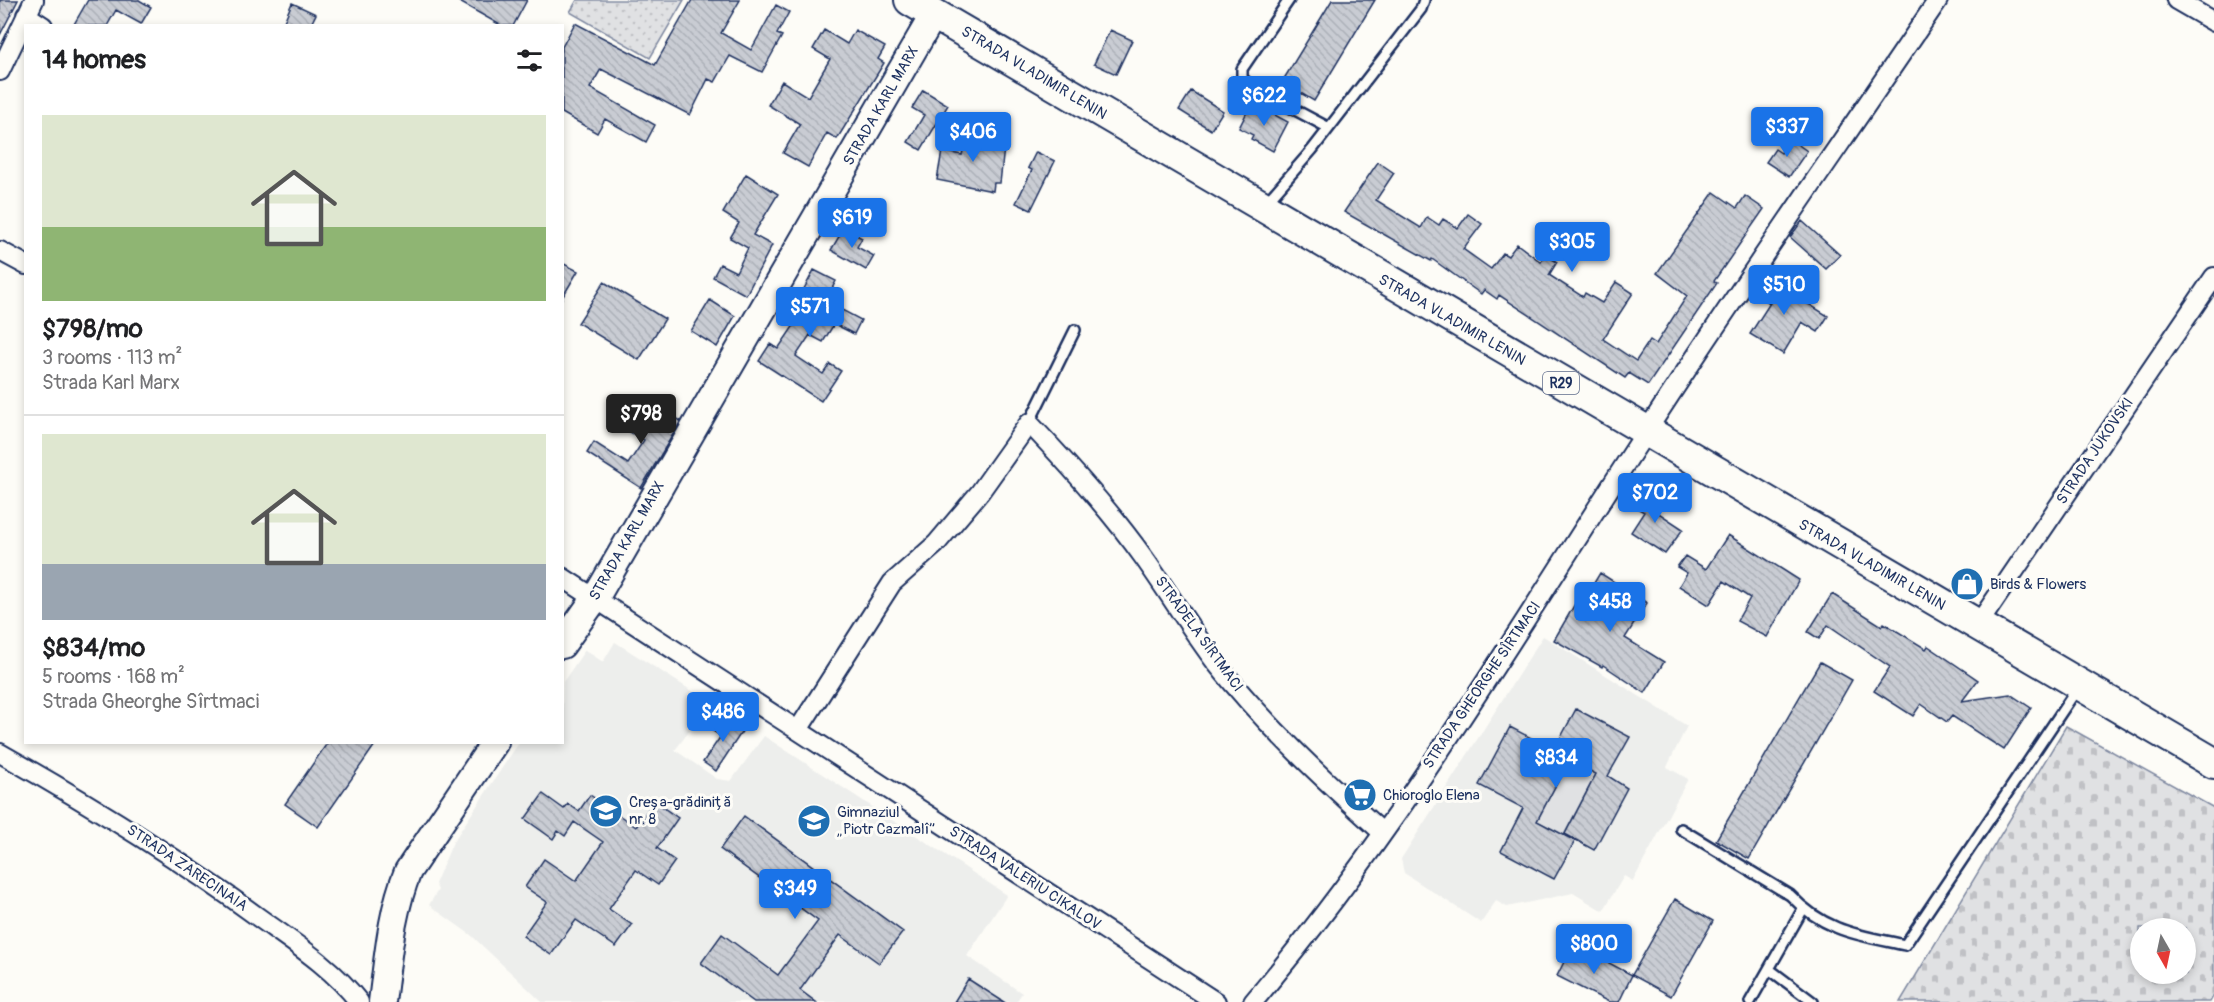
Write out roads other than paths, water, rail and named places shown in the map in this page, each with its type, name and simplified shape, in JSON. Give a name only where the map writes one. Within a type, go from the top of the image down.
[{"type":"main road","name":"STRADA VLADIMIR LENIN","points":[[929,5],[1262,208],[2214,764]]},
{"type":"street","name":"STRADA GHEORGHE SÎRTMACI","points":[[1253,1002],[1292,956],[1383,833],[1521,628],[1645,433],[1938,0]]},
{"type":"street","points":[[2176,0],[2214,22]]},
{"type":"street","name":"STRADA KARL MARX","points":[[564,642],[596,597],[929,5]]},
{"type":"street","points":[[0,71],[29,8],[41,24]]},
{"type":"street","points":[[0,251],[24,264]]},
{"type":"street","name":"STRADA JUKOVSKI","points":[[1977,626],[2214,277]]},
{"type":"street","points":[[798,729],[892,584],[936,544],[980,492],[1029,423]]},
{"type":"street","name":"STRADELA SÎRTMACI","points":[[1029,423],[1071,467],[1143,556],[1215,661],[1245,698],[1316,772],[1383,833]]},
{"type":"street","name":"STRADA VALERIU CIKALOV","points":[[564,578],[1216,1002]]},
{"type":"street","points":[[382,1002],[391,929],[399,893],[408,871],[494,744]]},
{"type":"street","name":"STRADA ZARECINAIA","points":[[0,753],[96,807],[185,863],[321,963],[345,993],[359,1002]]},
{"type":"lane","points":[[1289,0],[1242,69],[1242,78],[1252,87],[1329,128]]},
{"type":"lane","points":[[1262,208],[1395,45],[1421,9],[1424,0]]},
{"type":"lane","points":[[1029,423],[1075,330]]},
{"type":"lane","points":[[1681,829],[1790,895],[1803,909],[1835,929],[1905,945],[2079,687]]},
{"type":"lane","points":[[1750,1002],[1803,909]]},
{"type":"lane","points":[[1769,969],[1813,1002]]},
{"type":"place","name":"Birds & Flowers","points":[[1967,584]]},
{"type":"place","name":"Chioroglo Elena","points":[[1360,795]]},
{"type":"place","name":"Creșa-grădiniță nr. 8","points":[[606,811]]},
{"type":"place","name":"Gimnaziul „Piotr Cazmalî”","points":[[814,821]]}]
